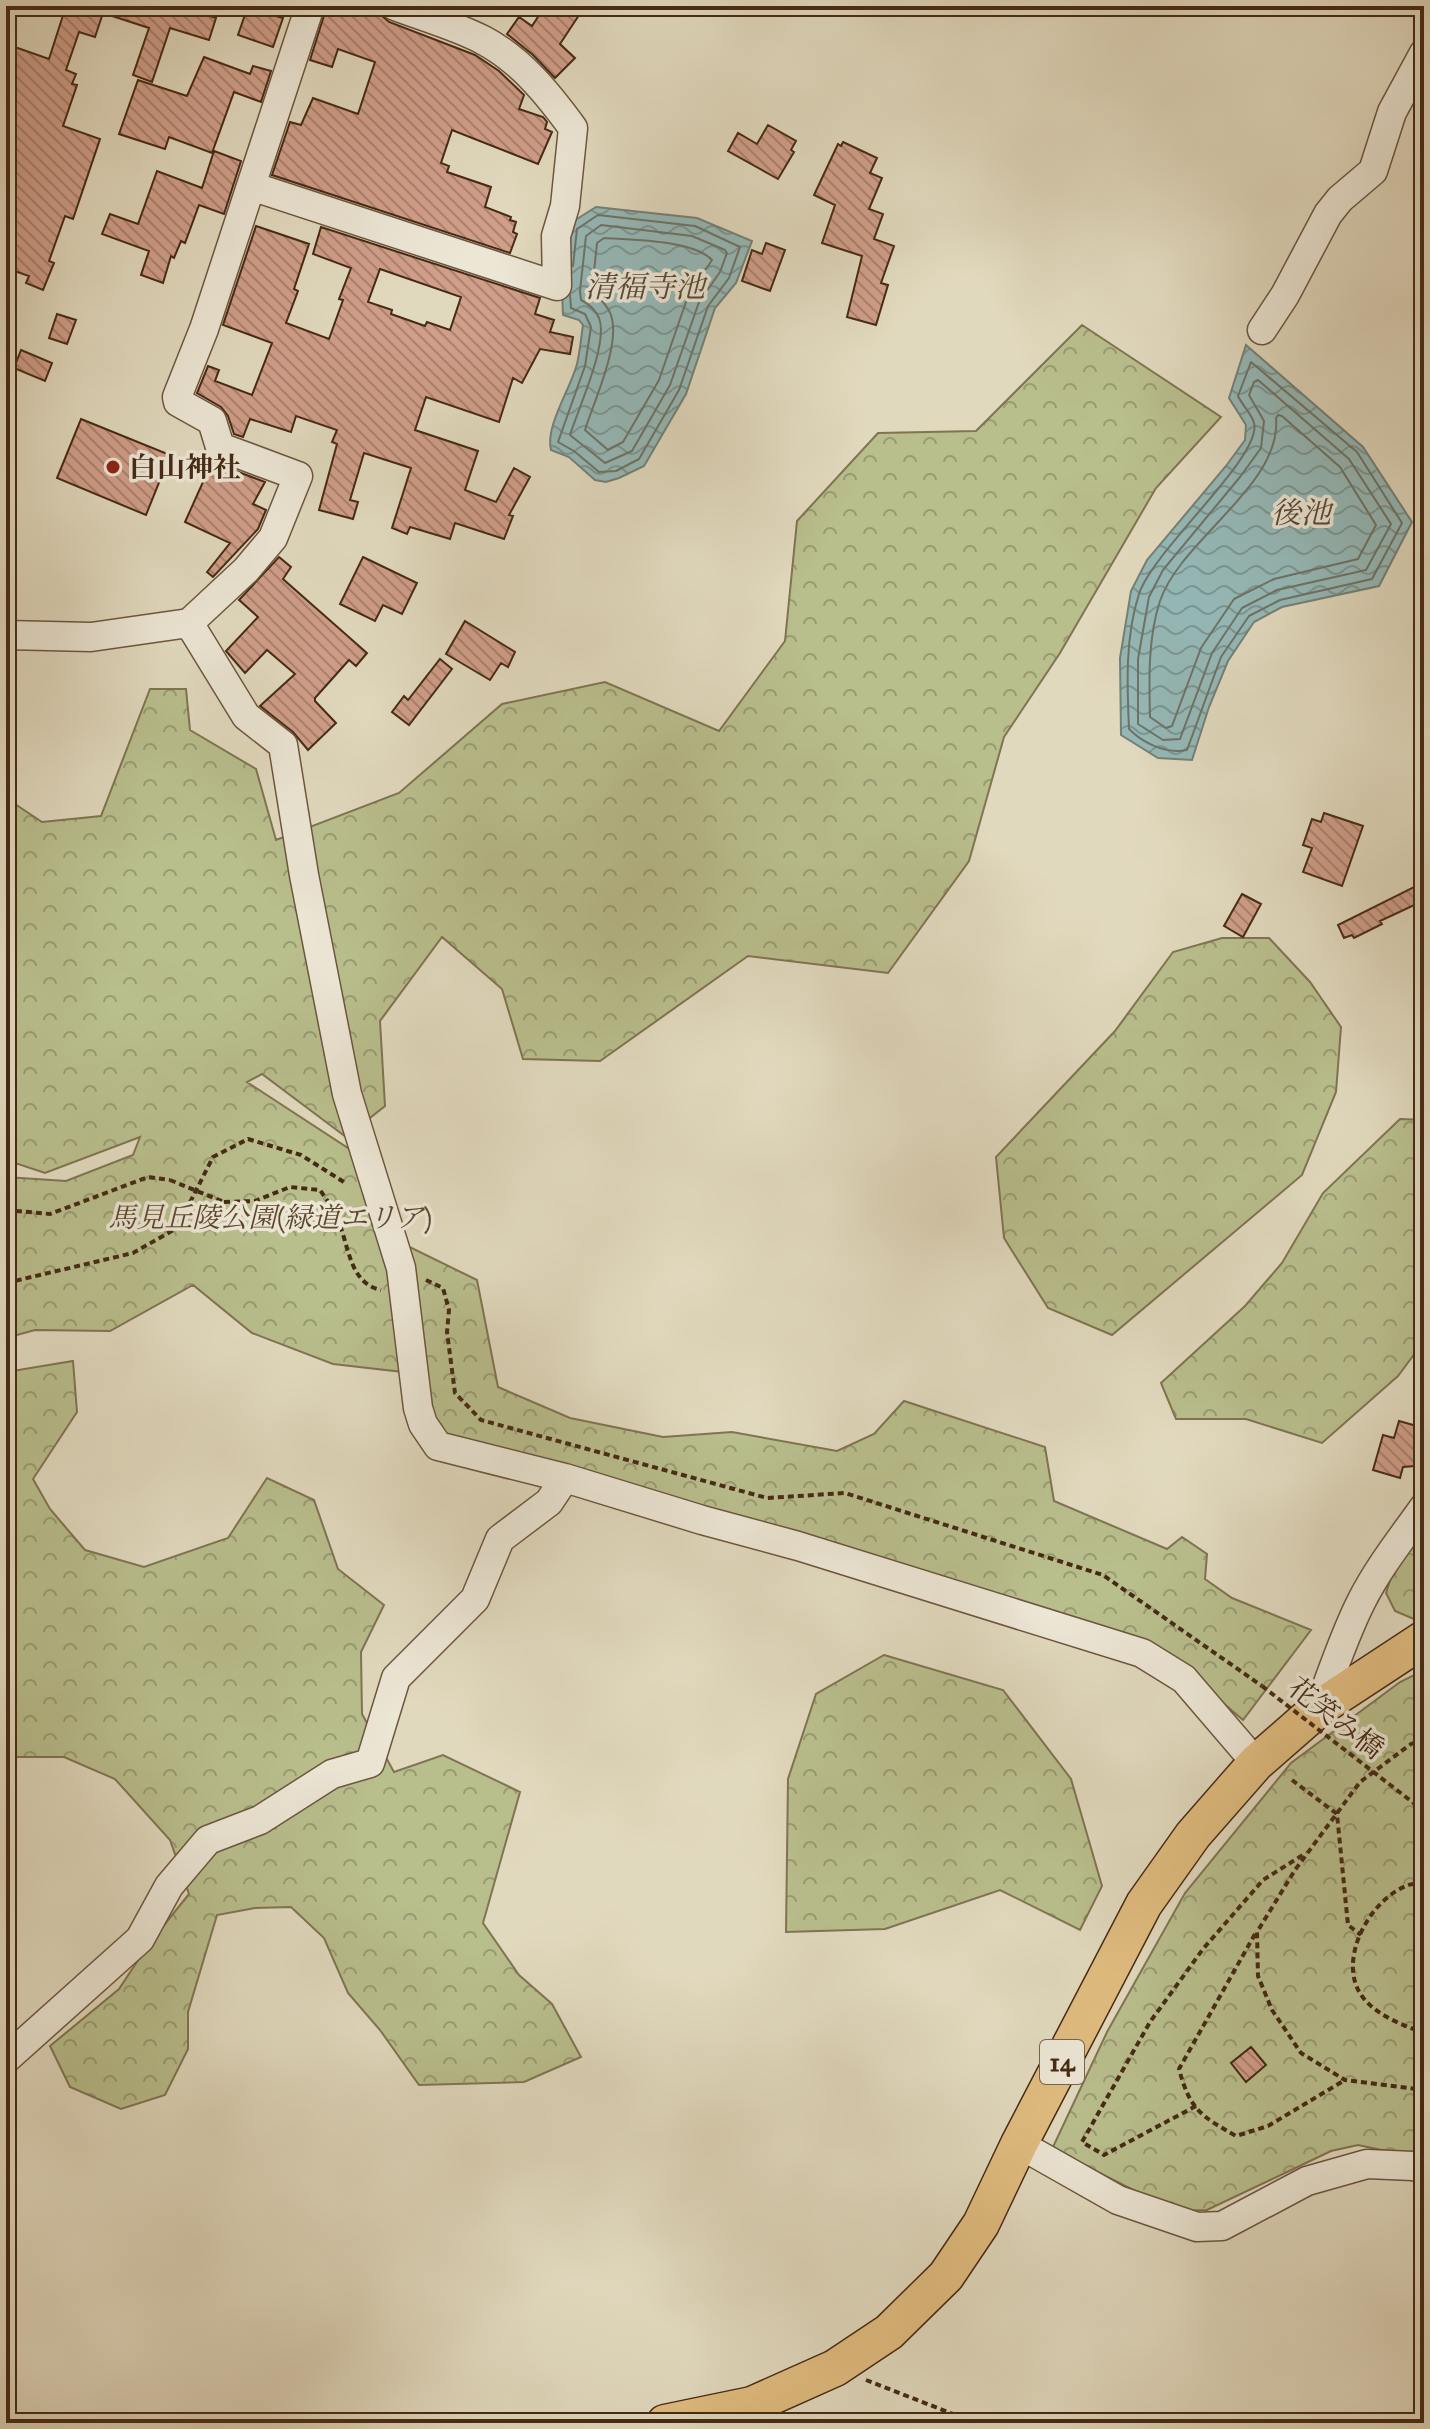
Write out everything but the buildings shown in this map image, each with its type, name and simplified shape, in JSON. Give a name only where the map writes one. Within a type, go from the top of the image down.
[{"type":"main road","name":"14","points":[[665,2423],[752,2405],[835,2368],[889,2332],[946,2276],[981,2224],[1019,2144],[1144,1904],[1193,1835],[1256,1763],[1319,1708],[1424,1639]]},
{"type":"street","points":[[6,635],[91,637],[189,623],[246,570],[273,538],[298,476],[220,447],[212,421],[178,402],[177,397],[204,329],[310,6]]},
{"type":"street","points":[[251,186],[557,286],[556,236],[565,206],[573,128],[546,92],[510,58],[483,40],[395,6]]},
{"type":"street","points":[[1262,330],[1285,295],[1328,214],[1340,199],[1373,171],[1392,112],[1424,53]]},
{"type":"street","points":[[189,623],[246,716],[283,745],[304,875],[347,1094],[403,1280],[418,1408],[423,1424],[438,1446],[565,1478],[951,1592],[1142,1653],[1184,1679],[1256,1763]]},
{"type":"street","points":[[6,2059],[140,1939],[169,1886],[208,1840],[260,1820],[332,1774],[370,1763],[396,1678],[475,1599],[500,1539],[549,1502],[565,1478]]},
{"type":"street","points":[[1319,1708],[1361,1601],[1424,1507]]},
{"type":"street","points":[[1019,2144],[1118,2200],[1197,2227],[1222,2226],[1307,2181],[1367,2164],[1424,2169]]},
{"type":"path","points":[[6,1283],[133,1253],[177,1228],[213,1157],[248,1139],[301,1155],[347,1183],[351,1195]]},
{"type":"path","points":[[9,1210],[50,1214],[148,1177],[170,1180],[224,1202],[255,1201],[290,1187],[320,1190],[337,1218],[350,1263],[370,1288],[395,1294],[403,1280]]},
{"type":"path","name":"花笑み橋","points":[[403,1280],[443,1288],[449,1310],[447,1332],[455,1393],[481,1420],[767,1498],[845,1493],[1103,1575],[1262,1686],[1424,1811]]},
{"type":"path","points":[[1345,2080],[1268,2126],[1236,2136],[1208,2119],[1186,2096],[1179,2069],[1257,1932],[1308,1852],[1360,1782],[1411,1744],[1424,1739]]},
{"type":"path","points":[[1292,1780],[1337,1814],[1348,1925],[1361,1935]]},
{"type":"path","points":[[1196,2106],[1104,2155],[1082,2142],[1150,2022],[1203,1949],[1263,1880],[1308,1852]]},
{"type":"path","points":[[1424,1884],[1408,1884],[1387,1897],[1368,1918],[1354,1959],[1354,1981],[1363,1999],[1379,2013],[1424,2033]]},
{"type":"path","points":[[1257,1932],[1258,1976],[1272,2010],[1301,2053],[1345,2080],[1424,2090]]},
{"type":"path","points":[[835,2368],[976,2423]]},
{"type":"green space","name":"馬見丘陵公園(緑道エリア)","points":[[1082,325],[1221,417],[1156,488],[1060,653],[1004,737],[969,861],[888,973],[748,956],[600,1061],[523,1059],[502,989],[442,937],[380,1021],[385,1106],[346,1137],[262,1074],[247,1082],[357,1154],[381,1233],[477,1280],[498,1387],[570,1418],[663,1437],[732,1432],[837,1451],[874,1434],[904,1401],[1045,1447],[1054,1501],[1167,1549],[1182,1537],[1207,1554],[1205,1579],[1232,1598],[1311,1630],[1243,1720],[1192,1671],[442,1440],[420,1374],[333,1364],[252,1333],[193,1285],[110,1331],[35,1330],[6,1338],[6,1177],[66,1181],[133,1155],[140,1137],[45,1173],[6,1160],[6,798],[42,822],[101,816],[150,689],[186,689],[190,730],[256,769],[276,840],[399,793],[502,704],[605,682],[719,731],[785,641],[797,521],[878,433],[976,431]]},
{"type":"green space","points":[[1222,938],[1269,938],[1310,982],[1341,1027],[1336,1092],[1302,1175],[1112,1335],[1048,1308],[1004,1238],[996,1157],[1115,1031],[1173,952]]},
{"type":"green space","points":[[1400,1119],[1424,1120],[1424,1341],[1398,1376],[1322,1443],[1246,1419],[1176,1419],[1161,1383],[1245,1306],[1282,1263],[1323,1193]]},
{"type":"green space","points":[[73,1361],[77,1412],[33,1479],[50,1509],[85,1550],[144,1567],[228,1538],[267,1478],[314,1500],[338,1569],[384,1605],[361,1652],[362,1714],[394,1772],[443,1755],[520,1792],[483,1923],[519,1975],[552,2004],[581,2057],[524,2082],[419,2085],[380,2030],[348,1993],[324,1938],[291,1907],[255,1908],[217,1915],[188,2012],[188,2049],[165,2095],[121,2109],[70,2087],[50,2046],[119,1989],[148,1945],[189,1894],[170,1840],[115,1779],[64,1757],[6,1757],[6,1372]]},
{"type":"green space","points":[[1424,1528],[1424,1620],[1421,1622],[1395,1611],[1386,1593],[1395,1564]]},
{"type":"green space","points":[[884,1655],[1003,1690],[1071,1779],[1102,1886],[1080,1930],[1000,1890],[885,1929],[786,1932],[788,1779],[816,1694]]},
{"type":"green space","points":[[1424,1670],[1424,2159],[1358,2145],[1331,2151],[1207,2210],[1175,2211],[1052,2149],[1107,2032],[1185,1893],[1291,1763],[1400,1682]]},
{"type":"water","name":"清福寺池","points":[[596,207],[697,218],[752,241],[736,283],[715,308],[686,394],[644,466],[606,482],[595,480],[569,457],[551,450],[550,440],[577,364],[583,325],[579,320],[563,315],[562,291],[569,224]]},
{"type":"water","name":"後池","points":[[1246,345],[1363,447],[1412,522],[1379,586],[1282,607],[1254,622],[1228,661],[1192,760],[1158,758],[1121,735],[1120,658],[1131,591],[1147,560],[1245,440],[1246,425],[1229,398]]},
{"type":"place","name":"白山神社","points":[[113,467]]}]
